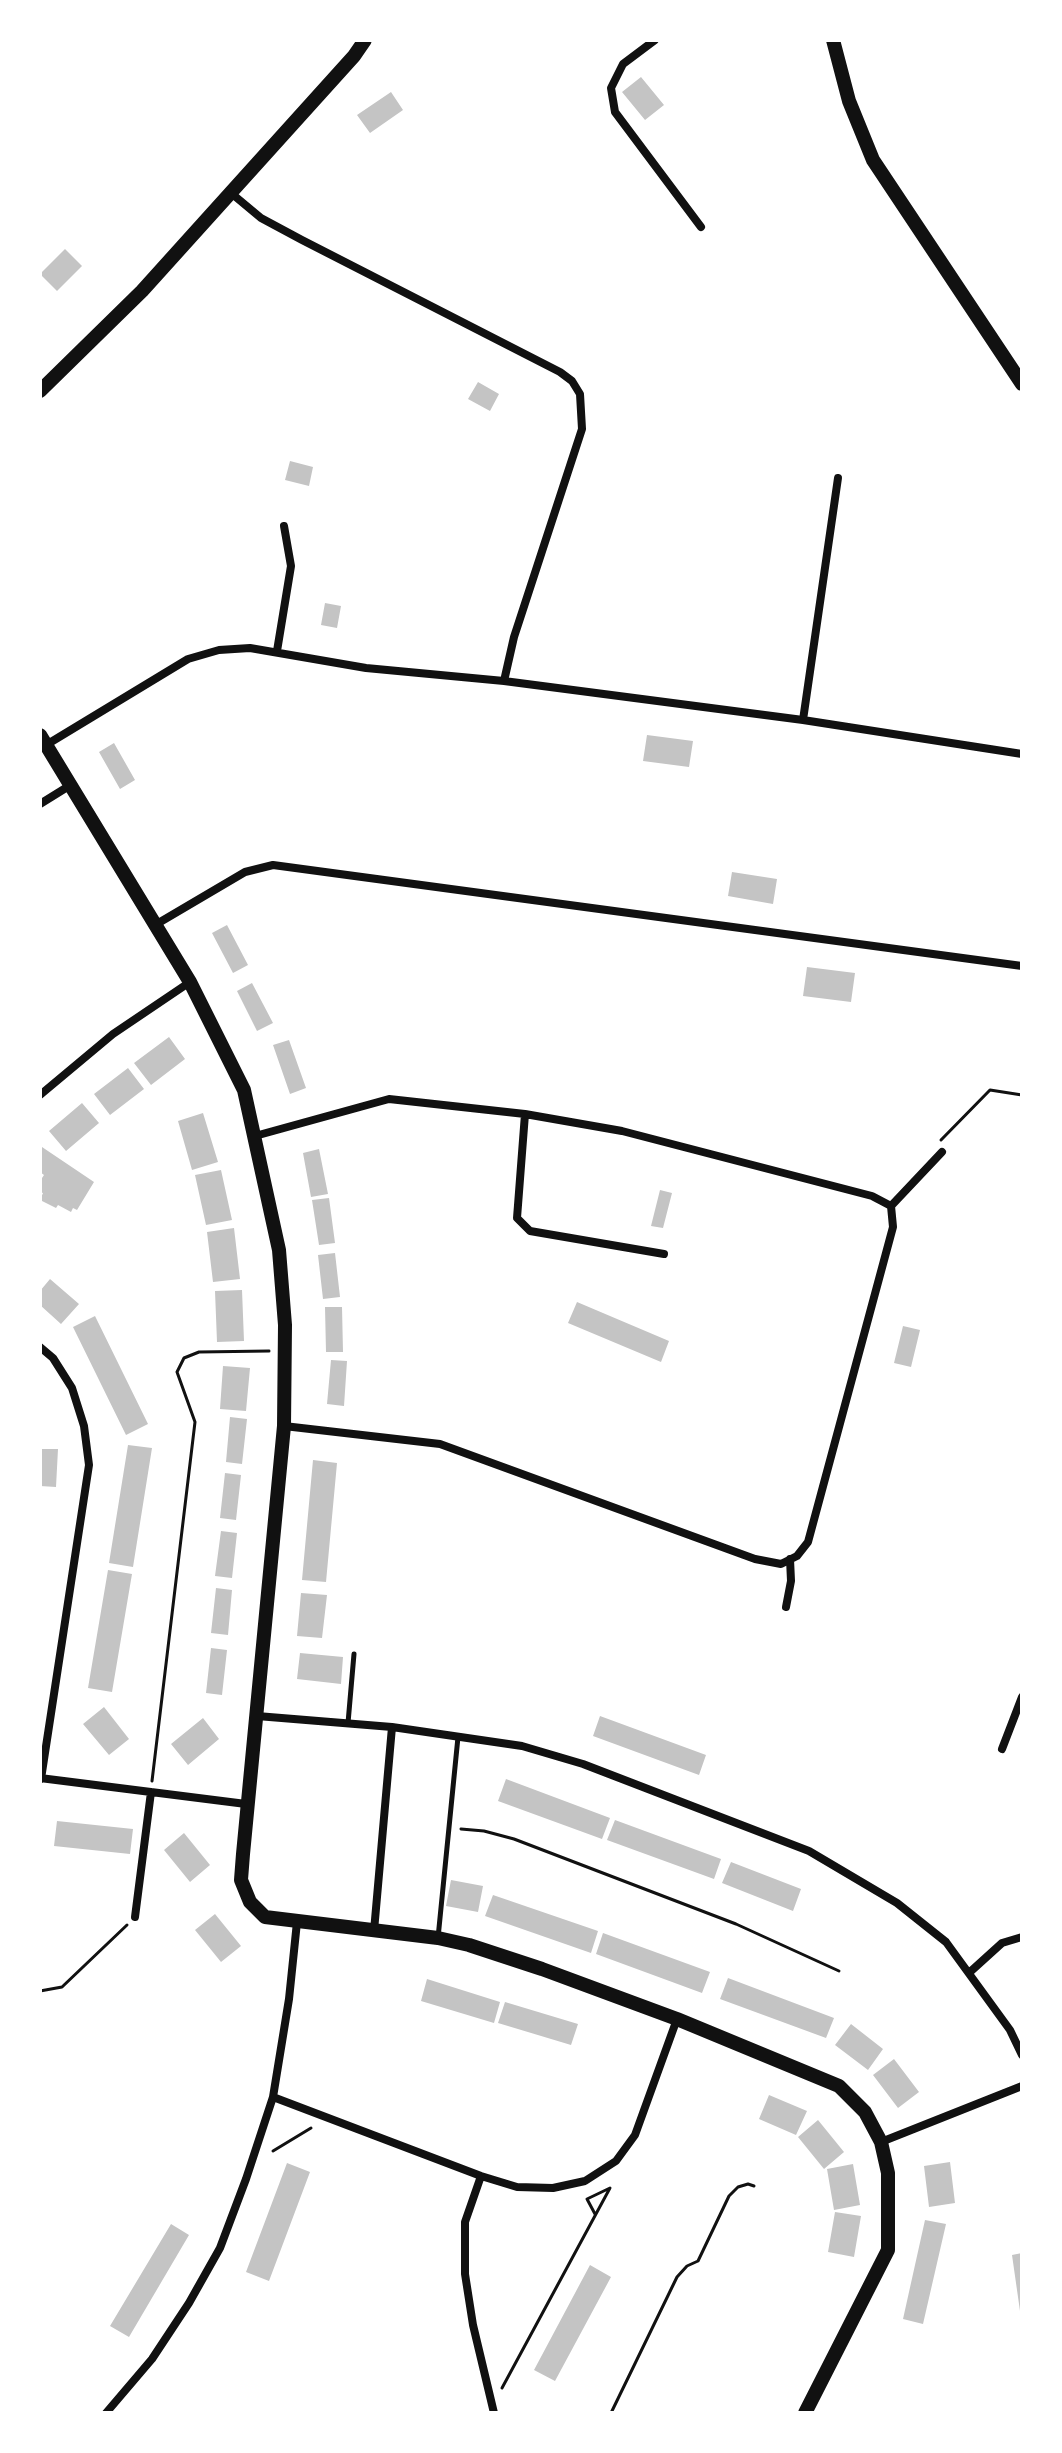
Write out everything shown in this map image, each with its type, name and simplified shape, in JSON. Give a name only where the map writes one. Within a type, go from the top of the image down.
[{"type":"street","points":[[40,391],[142,291],[354,56],[365,40]]},
{"type":"street","points":[[655,40],[623,64],[611,88],[615,112],[701,227]]},
{"type":"street","points":[[833,40],[849,101],[873,160],[1022,384]]},
{"type":"street","points":[[231,193],[261,218],[560,372],[572,381],[580,394],[582,429],[514,637],[504,681]]},
{"type":"street","points":[[803,720],[838,478]]},
{"type":"street","points":[[277,651],[291,566],[284,526]]},
{"type":"street","points":[[805,2413],[888,2250],[888,2173],[881,2142],[865,2112],[839,2086],[677,2019],[469,1945],[438,1938],[265,1917],[250,1902],[241,1880],[246,1804],[284,1426],[285,1350],[279,1250],[244,1090],[190,982],[43,740],[188,659],[219,650],[250,648],[366,668],[504,681],[803,720],[1022,754]]},
{"type":"street","points":[[40,804],[69,786]]},
{"type":"street","points":[[154,925],[245,872],[273,865],[1022,966]]},
{"type":"street","points":[[40,1095],[113,1034],[190,982]]},
{"type":"street","points":[[255,1136],[389,1099],[525,1114],[622,1131],[872,1196],[891,1206]]},
{"type":"street","points":[[525,1114],[517,1218],[530,1231],[664,1254]]},
{"type":"street","points":[[284,1426],[440,1444],[755,1559],[781,1564],[797,1556],[808,1542],[893,1227],[891,1206],[942,1152]]},
{"type":"street","points":[[40,1347],[53,1358],[72,1388],[84,1426],[89,1465],[41,1778],[246,1804]]},
{"type":"street","points":[[786,1607],[791,1581],[790,1559]]},
{"type":"street","points":[[1002,1749],[1022,1697]]},
{"type":"street","points":[[257,1716],[392,1727],[522,1746],[583,1764],[809,1851],[897,1903],[946,1942],[1010,2030],[1022,2055]]},
{"type":"street","points":[[374,1931],[392,1727]]},
{"type":"street","points":[[135,1917],[151,1792]]},
{"type":"street","points":[[106,2413],[152,2359],[220,2248],[273,2097],[289,1999],[297,1922]]},
{"type":"street","points":[[970,1972],[1002,1943],[1022,1937]]},
{"type":"street","points":[[273,2097],[481,2176],[517,2187],[553,2188],[585,2181],[616,2161],[635,2135],[677,2019]]},
{"type":"street","points":[[881,2142],[1022,2086]]},
{"type":"street","points":[[481,2176],[465,2222],[465,2274],[473,2325],[494,2413]]},
{"type":"lane","points":[[348,1723],[354,1654]]},
{"type":"lane","points":[[438,1938],[458,1736]]},
{"type":"path","points":[[941,1138],[990,1090],[1022,1095]]},
{"type":"path","points":[[151,1792],[195,1422],[177,1372],[184,1358],[199,1352],[285,1350]]},
{"type":"path","points":[[450,1828],[484,1831],[514,1839],[736,1924],[839,1971]]},
{"type":"path","points":[[40,1991],[62,1987],[135,1917]]},
{"type":"path","points":[[273,2151],[311,2128]]},
{"type":"path","points":[[611,2413],[677,2277],[687,2266],[698,2261],[729,2196],[738,2187],[754,2186]]},
{"type":"path","points":[[492,2402],[610,2188],[587,2199],[595,2214]]},
{"type":"building","points":[[641,77],[664,105],[645,120],[622,92]]},
{"type":"building","points":[[391,92],[403,110],[370,133],[357,115]]},
{"type":"building","points":[[65,249],[82,266],[57,291],[40,274]]},
{"type":"building","points":[[478,382],[499,394],[490,411],[468,399]]},
{"type":"building","points":[[290,461],[313,467],[309,486],[285,480]]},
{"type":"building","points":[[325,603],[341,606],[337,628],[321,625]]},
{"type":"building","points":[[647,735],[693,741],[689,767],[643,761]]},
{"type":"building","points":[[114,743],[135,780],[120,789],[99,752]]},
{"type":"building","points":[[732,872],[777,879],[773,904],[728,896]]},
{"type":"building","points":[[227,925],[248,965],[233,973],[212,933]]},
{"type":"building","points":[[807,967],[855,973],[851,1002],[803,996]]},
{"type":"building","points":[[252,983],[273,1023],[257,1031],[237,991]]},
{"type":"building","points":[[169,1037],[185,1059],[151,1085],[134,1063]]},
{"type":"building","points":[[289,1040],[306,1088],[290,1094],[273,1045]]},
{"type":"building","points":[[128,1068],[144,1089],[110,1115],[94,1094]]},
{"type":"building","points":[[82,1103],[99,1123],[66,1151],[49,1131]]},
{"type":"building","points":[[203,1113],[218,1162],[192,1170],[178,1121]]},
{"type":"building","points":[[42,1147],[94,1182],[77,1210],[73,1208],[71,1212],[58,1205],[56,1208],[40,1200],[43,1193],[40,1192],[40,1181],[44,1175],[40,1172]]},
{"type":"building","points":[[319,1149],[328,1194],[311,1197],[303,1153]]},
{"type":"building","points":[[221,1170],[232,1220],[206,1225],[195,1175]]},
{"type":"building","points":[[660,1190],[672,1193],[663,1228],[651,1226]]},
{"type":"building","points":[[329,1198],[335,1243],[319,1245],[312,1200]]},
{"type":"building","points":[[234,1228],[240,1279],[213,1282],[207,1232]]},
{"type":"building","points":[[335,1253],[340,1297],[323,1299],[318,1255]]},
{"type":"building","points":[[50,1279],[79,1304],[61,1324],[40,1305],[40,1291]]},
{"type":"building","points":[[242,1290],[244,1341],[217,1342],[215,1291]]},
{"type":"building","points":[[577,1302],[669,1341],[661,1362],[568,1323]]},
{"type":"building","points":[[325,1307],[342,1307],[343,1352],[326,1352]]},
{"type":"building","points":[[95,1316],[148,1424],[126,1435],[73,1327]]},
{"type":"building","points":[[903,1326],[920,1330],[911,1367],[894,1363]]},
{"type":"building","points":[[331,1360],[347,1361],[344,1406],[327,1404]]},
{"type":"building","points":[[223,1366],[250,1368],[246,1411],[220,1409]]},
{"type":"building","points":[[230,1417],[247,1419],[242,1464],[226,1462]]},
{"type":"building","points":[[128,1445],[152,1448],[133,1567],[109,1563]]},
{"type":"building","points":[[40,1449],[58,1449],[56,1487],[40,1486]]},
{"type":"building","points":[[313,1460],[337,1463],[326,1582],[302,1580]]},
{"type":"building","points":[[225,1473],[241,1475],[236,1520],[220,1518]]},
{"type":"building","points":[[221,1531],[237,1533],[232,1578],[215,1576]]},
{"type":"building","points":[[108,1570],[132,1574],[112,1692],[88,1688]]},
{"type":"building","points":[[216,1588],[232,1590],[228,1635],[211,1633]]},
{"type":"building","points":[[301,1593],[327,1595],[322,1638],[297,1636]]},
{"type":"building","points":[[211,1648],[227,1650],[222,1695],[206,1693]]},
{"type":"building","points":[[300,1653],[343,1657],[341,1684],[297,1679]]},
{"type":"building","points":[[104,1707],[129,1739],[109,1755],[83,1724]]},
{"type":"building","points":[[600,1716],[706,1755],[699,1775],[593,1736]]},
{"type":"building","points":[[203,1718],[219,1739],[188,1765],[171,1744]]},
{"type":"building","points":[[506,1779],[610,1818],[602,1839],[498,1801]]},
{"type":"building","points":[[615,1820],[721,1859],[714,1879],[607,1840]]},
{"type":"building","points":[[57,1821],[133,1829],[130,1854],[54,1846]]},
{"type":"building","points":[[184,1833],[210,1865],[190,1882],[164,1850]]},
{"type":"building","points":[[731,1862],[801,1889],[793,1911],[722,1883]]},
{"type":"building","points":[[451,1880],[483,1886],[478,1912],[446,1906]]},
{"type":"building","points":[[493,1895],[598,1931],[591,1953],[485,1916]]},
{"type":"building","points":[[215,1914],[241,1946],[221,1962],[195,1930]]},
{"type":"building","points":[[603,1933],[710,1972],[702,1993],[596,1954]]},
{"type":"building","points":[[728,1978],[834,2018],[826,2038],[720,1999]]},
{"type":"building","points":[[427,1979],[500,2002],[494,2023],[421,2001]]},
{"type":"building","points":[[505,2002],[578,2024],[571,2045],[498,2023]]},
{"type":"building","points":[[851,2024],[883,2049],[868,2070],[835,2045]]},
{"type":"building","points":[[894,2059],[919,2092],[898,2108],[873,2075]]},
{"type":"building","points":[[769,2095],[807,2111],[796,2135],[759,2119]]},
{"type":"building","points":[[818,2120],[844,2152],[824,2169],[798,2137]]},
{"type":"building","points":[[950,2162],[955,2203],[929,2207],[924,2166]]},
{"type":"building","points":[[287,2163],[310,2172],[269,2281],[246,2272]]},
{"type":"building","points":[[853,2164],[860,2205],[834,2210],[827,2169]]},
{"type":"building","points":[[835,2212],[861,2216],[854,2257],[828,2252]]},
{"type":"building","points":[[925,2220],[946,2224],[923,2324],[903,2319]]},
{"type":"building","points":[[171,2224],[189,2235],[129,2337],[110,2326]]},
{"type":"building","points":[[1022,2253],[1022,2311],[1020,2311],[1012,2255]]},
{"type":"building","points":[[590,2265],[611,2277],[555,2381],[534,2370]]}]
